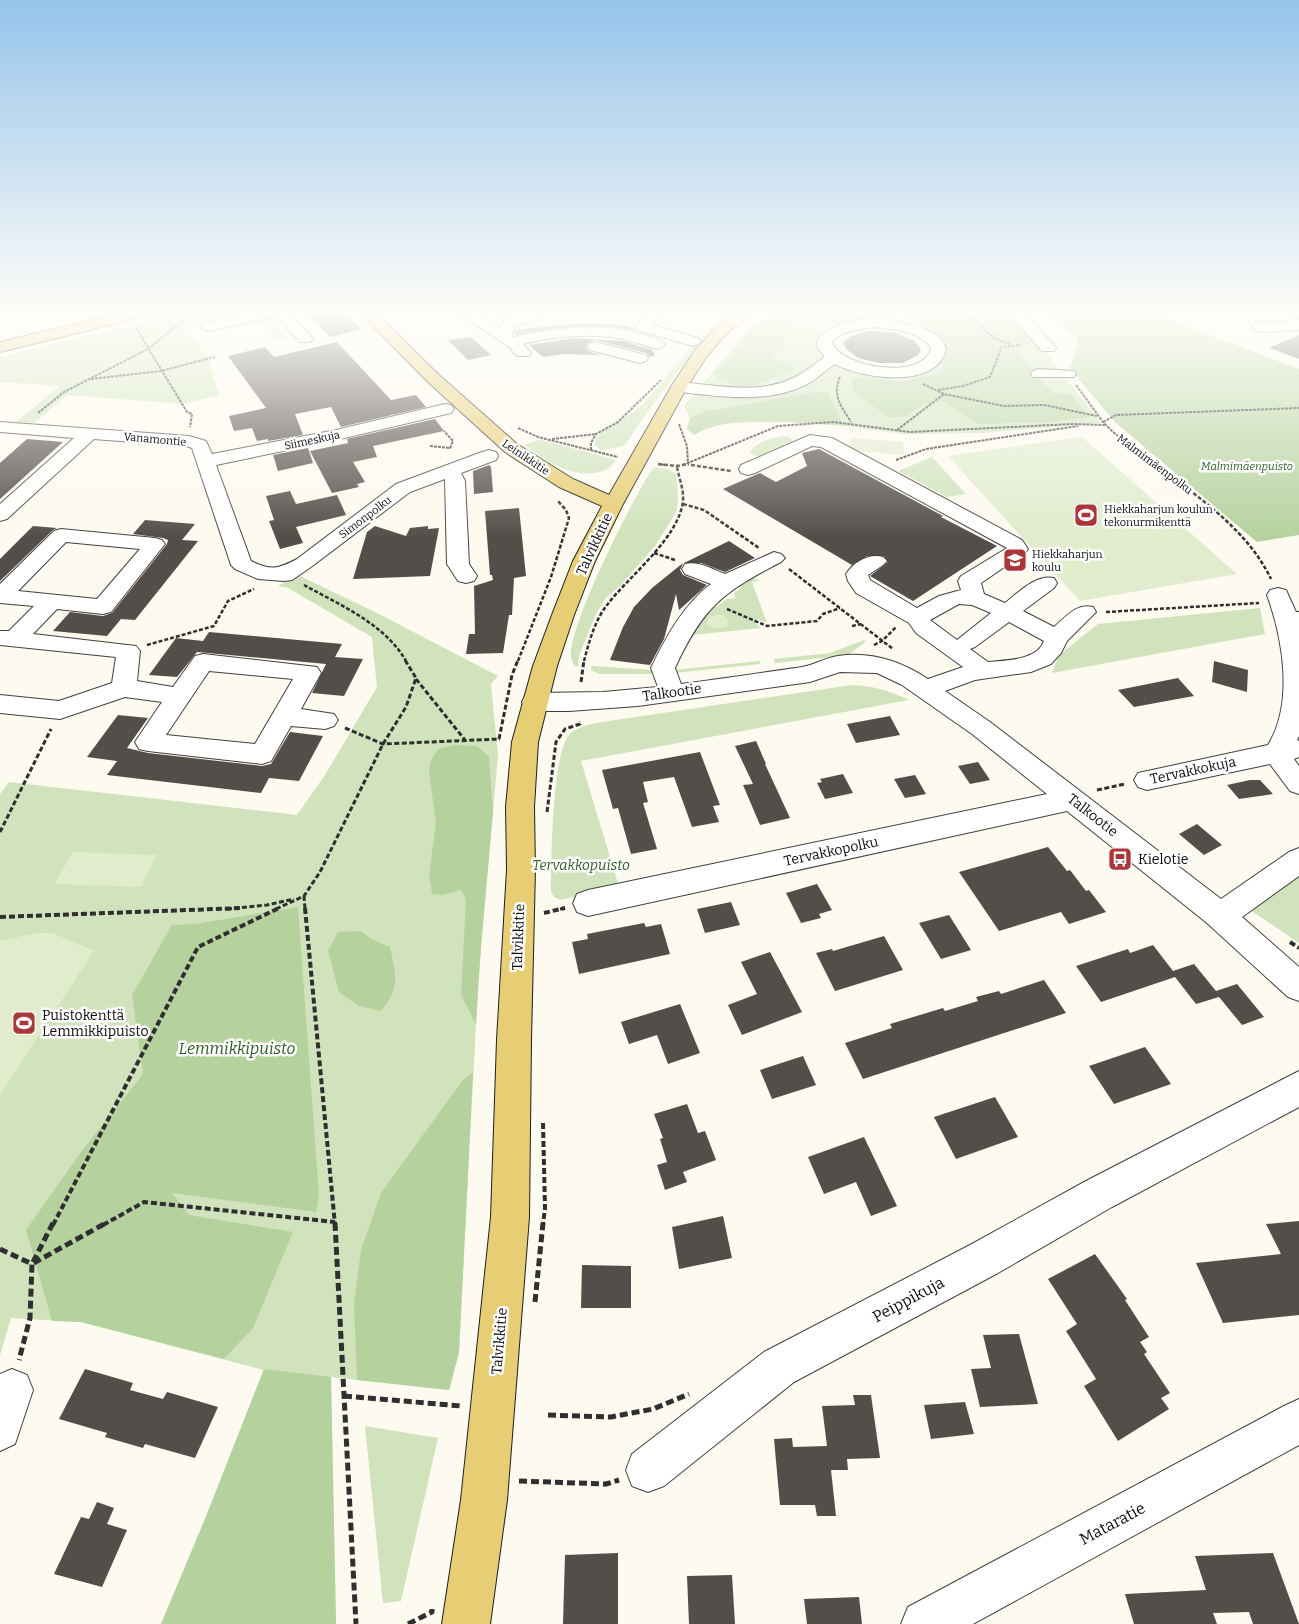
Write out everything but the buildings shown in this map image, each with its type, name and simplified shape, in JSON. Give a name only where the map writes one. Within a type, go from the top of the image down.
[{"type":"main road","name":"Leinikkitie","points":[[442,386],[511,448],[566,483],[613,504]]},
{"type":"main road","name":"Talvikkitie","points":[[466,1624],[484,1500],[510,1217],[515,1002],[521,869],[520,807],[527,741],[534,702],[545,666],[584,561],[613,504],[679,387]]},
{"type":"street","points":[[679,387],[733,391],[770,390],[785,386]]},
{"type":"street","name":"Siimeskuja","points":[[206,461],[336,435],[445,409]]},
{"type":"street","name":"Vanamontie","points":[[0,426],[189,441],[200,445],[242,565],[258,573],[284,575]]},
{"type":"street","points":[[0,514],[90,433]]},
{"type":"street","points":[[748,469],[810,440],[826,442],[1015,544],[1018,549],[1015,552],[969,581],[974,597]]},
{"type":"street","name":"Simonpolku","points":[[284,575],[304,563],[403,488],[489,456]]},
{"type":"street","points":[[451,470],[455,481],[458,564],[466,576]]},
{"type":"street","points":[[7,639],[52,602],[103,607],[155,544],[61,535],[1,596],[52,602]]},
{"type":"street","points":[[672,693],[663,668],[677,638],[692,615],[706,600],[727,583],[774,558]]},
{"type":"street","points":[[876,561],[857,574],[864,588],[917,618],[924,628],[977,665],[982,671]]},
{"type":"street","points":[[693,569],[727,583]]},
{"type":"street","points":[[967,642],[1046,582]]},
{"type":"street","points":[[917,618],[950,600],[965,596],[974,597],[1056,638]]},
{"type":"street","points":[[1286,610],[1298,690],[1286,737],[1288,750],[1285,767],[1299,784]]},
{"type":"street","points":[[926,690],[940,683],[982,671],[1031,664],[1043,658],[1053,648],[1056,638],[1085,612]]},
{"type":"street","points":[[7,639],[128,651],[124,688]]},
{"type":"street","points":[[203,662],[309,673],[284,716],[262,754],[148,742],[203,662]]},
{"type":"street","name":"Talkootie","points":[[534,702],[583,716],[672,693],[810,674],[860,675],[884,678],[908,688],[926,690],[1084,795],[1299,987]]},
{"type":"street","points":[[0,704],[60,710],[124,688],[180,696]]},
{"type":"street","points":[[284,716],[325,720]]},
{"type":"street","name":"Tervakkokuja","points":[[1147,780],[1288,750]]},
{"type":"street","name":"Tervakkopolku","points":[[588,903],[1084,795]]},
{"type":"street","points":[[1218,914],[1235,906],[1299,860]]},
{"type":"street","name":"Peippikuja","points":[[648,1470],[779,1367],[984,1259],[1099,1194],[1299,1088]]},
{"type":"street","points":[[0,1429],[12,1390]]},
{"type":"street","name":"Mataratie","points":[[925,1624],[1299,1421]]},
{"type":"path","points":[[20,428],[64,392],[76,386]]},
{"type":"path","points":[[171,386],[188,412],[192,414],[189,441]]},
{"type":"path","points":[[548,439],[596,434],[618,422],[655,386]]},
{"type":"path","points":[[836,386],[834,392],[835,398],[851,423]]},
{"type":"path","points":[[936,391],[964,386]]},
{"type":"path","name":"Malmimäenpolku","points":[[1076,386],[1104,423],[1247,539],[1265,563],[1286,610]]},
{"type":"path","points":[[896,431],[944,394],[1004,406],[1044,405],[1098,416]]},
{"type":"path","points":[[875,468],[926,449],[1104,423],[1116,415],[1299,408]]},
{"type":"path","points":[[682,417],[679,428],[687,446],[688,464]]},
{"type":"path","points":[[658,464],[677,467],[688,464],[778,426],[810,422],[851,423],[910,432],[1073,424],[1086,425]]},
{"type":"path","name":"Leinikkitie","points":[[511,426],[538,437],[618,457]]},
{"type":"path","points":[[430,446],[450,448],[453,441],[444,430]]},
{"type":"path","points":[[591,450],[591,443],[596,434]]},
{"type":"path","points":[[688,464],[731,471],[748,469]]},
{"type":"path","points":[[325,720],[383,744],[465,740],[527,741],[565,728],[583,716],[585,654],[602,612],[654,552],[672,526],[682,504],[682,492],[677,467]]},
{"type":"path","points":[[546,816],[512,675],[551,577],[569,518],[566,510],[552,496]]},
{"type":"path","points":[[128,651],[214,626],[228,601],[284,575]]},
{"type":"path","points":[[309,587],[358,614],[398,647],[416,678],[465,740]]},
{"type":"path","points":[[706,600],[768,626],[818,621],[823,614],[841,608]]},
{"type":"path","points":[[1085,612],[1113,612],[1252,603],[1286,610]]},
{"type":"path","points":[[852,626],[861,624]]},
{"type":"path","points":[[12,1390],[30,1318],[32,1264],[198,947],[304,896],[320,872],[383,744],[406,707],[416,678]]},
{"type":"path","points":[[0,832],[60,710]]},
{"type":"path","name":"Tervakkokuja","points":[[1084,795],[1147,780]]},
{"type":"path","points":[[0,917],[234,909],[267,905],[304,896]]},
{"type":"path","points":[[304,896],[335,1222],[356,1624]]},
{"type":"path","points":[[535,1306],[545,1208],[543,1119]]},
{"type":"path","points":[[32,1264],[144,1202],[335,1222]]},
{"type":"path","points":[[0,1249],[32,1264]]},
{"type":"path","points":[[548,1416],[611,1417],[653,1409],[696,1391]]},
{"type":"path","points":[[344,1396],[464,1407]]},
{"type":"path","points":[[518,1481],[606,1484],[648,1470]]},
{"type":"path","points":[[516,1491],[519,1472]]},
{"type":"path","points":[[408,1624],[432,1612],[433,1602]]},
{"type":"green space","points":[[57,386],[216,386],[219,395],[183,404],[67,395],[34,423],[16,422],[60,386]]},
{"type":"green space","points":[[659,386],[667,386],[624,446],[601,450],[595,445],[595,440],[598,436],[632,413]]},
{"type":"green space","points":[[701,386],[1072,386],[1101,423],[982,433],[904,434],[844,426],[785,422],[725,423],[701,430],[694,435],[687,429],[690,418],[684,406]]},
{"type":"green space","points":[[853,386],[1046,386],[1053,393],[1071,394],[1089,417],[1048,422],[978,424],[944,402],[924,404],[905,417],[889,417],[853,392]]},
{"type":"green space","name":"Malmimäenpuisto","points":[[1084,386],[1299,386],[1299,535],[1257,542],[1116,423]]},
{"type":"green space","points":[[816,392],[827,392],[844,426],[767,421],[726,424],[709,428],[694,435],[687,429],[690,418],[703,412]]},
{"type":"green space","points":[[783,436],[790,437],[794,443],[761,457],[753,455],[750,451],[761,443]]},
{"type":"green space","name":"Hiekkaharjun koulun tekonurmikenttä","points":[[1082,437],[1237,574],[1080,601],[948,456]]},
{"type":"green space","points":[[851,438],[903,442],[904,455],[850,450]]},
{"type":"green space","points":[[538,440],[616,460],[609,468],[594,473],[574,472],[557,466],[524,445]]},
{"type":"green space","points":[[932,457],[966,494],[947,497],[898,471]]},
{"type":"green space","points":[[654,467],[667,469],[676,474],[677,509],[655,546],[620,586],[606,598],[596,614],[579,656],[578,667],[575,666],[571,657],[573,641],[591,590],[633,503]]},
{"type":"green space","points":[[750,574],[759,581],[752,582],[767,623],[756,619],[754,622],[761,628],[692,635],[691,633],[712,608],[708,603],[717,607],[726,599],[735,598],[734,593],[741,588],[733,583]]},
{"type":"green space","name":"Lemmikkipuisto","points":[[298,575],[381,615],[498,676],[491,684],[498,755],[478,984],[459,1353],[449,1390],[331,1377],[336,1624],[161,1624],[264,1370],[81,1322],[11,1318],[0,1355],[0,794],[9,782],[297,815],[325,775],[377,687],[372,637],[288,588],[278,586]]},
{"type":"green space","points":[[1260,608],[1265,634],[1052,673],[1059,655],[1098,624]]},
{"type":"green space","points":[[718,614],[729,620],[726,627],[715,629],[707,624],[709,617]]},
{"type":"green space","points":[[864,640],[866,641],[849,655],[775,663],[774,659],[830,653]]},
{"type":"green space","points":[[760,661],[760,664],[674,673],[672,670]]},
{"type":"green space","points":[[592,666],[654,670],[655,674],[599,674],[591,670]]},
{"type":"green space","name":"Tervakkopuisto","points":[[852,685],[882,689],[909,700],[581,761],[619,887],[561,900],[554,897],[551,892],[551,858],[556,784],[564,744],[574,731],[602,722]]},
{"type":"green space","points":[[454,745],[477,746],[489,757],[493,811],[476,1025],[461,994],[466,899],[461,890],[442,895],[432,894],[429,875],[436,823],[429,772],[430,762],[438,749]]},
{"type":"green space","points":[[73,852],[157,855],[141,887],[54,884]]},
{"type":"green space","points":[[1299,869],[1299,943],[1246,907]]},
{"type":"green space","points":[[298,907],[319,1196],[316,1212],[172,1193],[189,1215],[293,1232],[253,1328],[224,1359],[81,1322],[52,1321],[26,1230],[84,1148],[143,1074],[132,995],[172,925],[195,924]]},
{"type":"green space","points":[[361,931],[371,939],[390,947],[395,981],[392,995],[381,1011],[359,1006],[339,992],[328,951],[338,932]]},
{"type":"green space","name":"Puistokenttä Lemmikkipuisto","points":[[36,933],[53,933],[94,951],[0,1095],[0,941]]},
{"type":"green space","points":[[473,1072],[459,1352],[449,1390],[357,1380],[354,1304],[361,1250],[381,1193],[462,1081]]},
{"type":"green space","points":[[264,1369],[331,1377],[336,1624],[161,1624],[205,1519]]},
{"type":"green space","points":[[365,1426],[438,1438],[401,1601],[383,1603]]},
{"type":"place","name":"Hiekkaharjun koulun tekonurmikenttä","points":[[1086,515]]},
{"type":"place","name":"Hiekkaharjun koulu","points":[[1015,560]]},
{"type":"place","name":"Kielotie","points":[[1120,859]]},
{"type":"place","name":"Puistokenttä Lemmikkipuisto","points":[[24,1023]]}]
